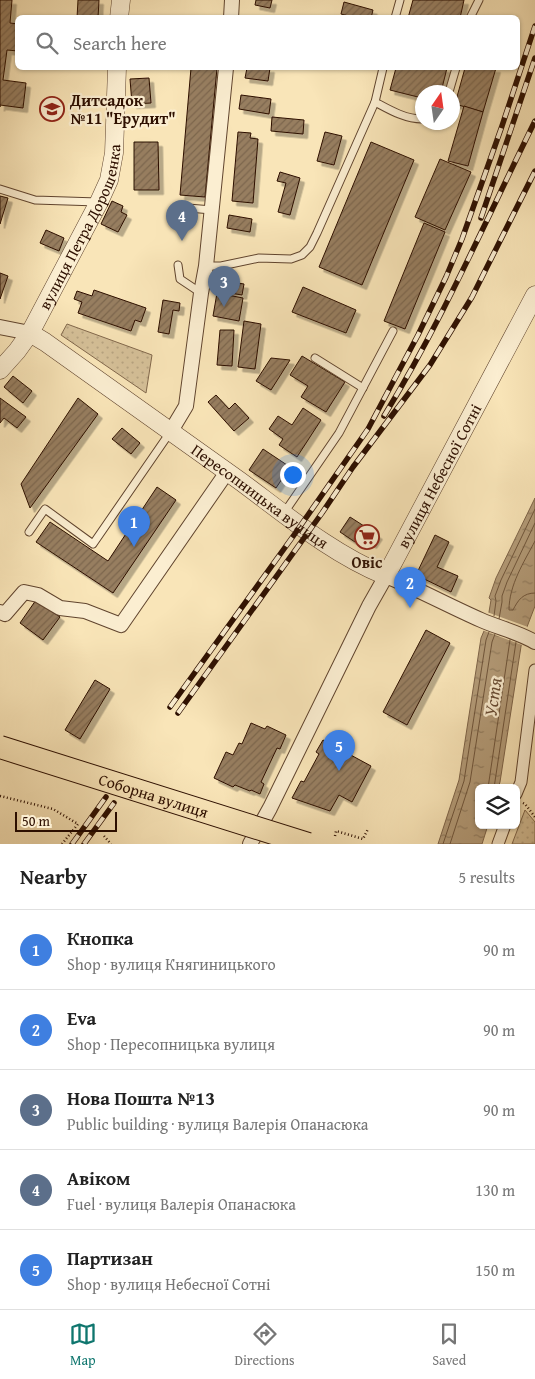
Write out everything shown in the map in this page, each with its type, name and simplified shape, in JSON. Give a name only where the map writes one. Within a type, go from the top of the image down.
[{"type":"main road","name":"Соборна вулиця","points":[[0,747],[308,844]]},
{"type":"street","points":[[119,15],[121,0]]},
{"type":"street","points":[[231,15],[232,0]]},
{"type":"street","name":"вулиця Петра Дорошенка","points":[[0,370],[30,333],[109,180],[114,153],[117,70]]},
{"type":"street","points":[[171,431],[186,406],[206,266],[226,70]]},
{"type":"street","name":"вулиця Небесної Сотні","points":[[250,844],[270,808],[369,606],[535,295]]},
{"type":"street","name":"Пересопницька вулиця","points":[[0,326],[30,333],[45,342],[351,559],[482,620],[530,639]]},
{"type":"street","points":[[0,612],[5,614],[24,592],[38,595],[60,608],[84,611],[121,625],[227,472]]},
{"type":"street","points":[[520,784],[535,670]]},
{"type":"street","points":[[498,844],[504,829]]},
{"type":"lane","points":[[396,15],[400,0]]},
{"type":"lane","points":[[472,15],[479,0]]},
{"type":"lane","points":[[206,266],[221,266],[259,258],[291,259],[302,255],[310,247],[375,102],[383,70]]},
{"type":"lane","points":[[451,85],[455,70]]},
{"type":"lane","points":[[375,102],[398,114],[415,118]]},
{"type":"lane","points":[[0,189],[34,200],[99,202]]},
{"type":"lane","points":[[186,218],[188,208],[212,210]]},
{"type":"lane","points":[[178,265],[180,279],[201,293]]},
{"type":"lane","points":[[284,513],[339,433],[393,331]]},
{"type":"lane","points":[[315,358],[363,388]]},
{"type":"lane","points":[[30,532],[45,509],[93,544],[171,431]]},
{"type":"path","points":[[0,796],[53,809],[78,824],[62,844]]},
{"type":"path","points":[[520,802],[525,804],[535,817]]},
{"type":"path","points":[[335,836],[336,831],[363,839],[368,829]]},
{"type":"path","points":[[104,836],[111,844]]},
{"type":"shaded area","points":[[67,324],[152,355],[146,393],[61,335]]},
{"type":"shaded area","points":[[525,810],[535,822],[535,844],[512,844],[518,829],[520,829],[520,823]]},
{"type":"water","name":"Устя","points":[[535,498],[535,606],[522,640],[500,782],[499,784],[475,784],[475,829],[487,829],[482,844],[438,844],[459,780],[481,638],[487,624],[491,600],[489,598],[496,578]]},
{"type":"pier","points":[[487,612],[528,627],[522,645],[482,630]]},
{"type":"building","points":[[0,0],[12,0],[10,23],[15,24],[15,51],[7,50],[3,80],[26,83],[23,108],[0,105]]},
{"type":"building","points":[[78,0],[99,0],[98,15],[77,15]]},
{"type":"building","points":[[256,0],[272,0],[270,8],[255,5]]},
{"type":"building","points":[[413,0],[464,0],[461,15],[409,15]]},
{"type":"building","points":[[344,2],[373,10],[372,15],[341,14]]},
{"type":"building","points":[[191,70],[217,70],[205,197],[180,195]]},
{"type":"building","points":[[247,70],[270,70],[268,81],[245,78]]},
{"type":"building","points":[[395,70],[446,70],[443,85],[415,85],[415,96],[390,90]]},
{"type":"building","points":[[464,70],[495,70],[483,112],[460,105],[460,86]]},
{"type":"building","points":[[149,78],[151,103],[132,104],[130,79]]},
{"type":"building","points":[[241,95],[271,99],[269,114],[239,109]]},
{"type":"building","points":[[464,106],[483,112],[468,166],[448,161],[457,130],[460,130],[460,120]]},
{"type":"building","points":[[272,117],[304,120],[303,134],[271,131]]},
{"type":"building","points":[[238,132],[251,133],[250,138],[258,139],[253,203],[232,201]]},
{"type":"building","points":[[325,132],[342,136],[334,165],[317,161]]},
{"type":"building","points":[[134,142],[158,142],[159,190],[134,190]]},
{"type":"building","points":[[371,142],[414,160],[362,285],[319,267]]},
{"type":"building","points":[[440,159],[471,172],[445,230],[415,217]]},
{"type":"building","points":[[280,172],[300,178],[290,215],[278,212],[286,183],[277,181]]},
{"type":"building","points":[[0,196],[8,198],[0,224]]},
{"type":"building","points":[[112,201],[123,206],[121,212],[127,215],[118,232],[101,224]]},
{"type":"building","points":[[229,215],[252,219],[250,232],[227,228]]},
{"type":"building","points":[[424,223],[445,232],[405,329],[384,321]]},
{"type":"building","points":[[46,230],[64,238],[59,251],[40,243]]},
{"type":"building","points":[[0,273],[8,276],[0,299]]},
{"type":"building","points":[[220,280],[244,284],[242,295],[218,291]]},
{"type":"building","points":[[303,287],[356,310],[346,333],[292,312]]},
{"type":"building","points":[[94,290],[146,308],[141,322],[135,320],[131,331],[78,313],[82,302],[74,299],[77,291],[92,296]]},
{"type":"building","points":[[217,293],[243,298],[239,321],[213,316]]},
{"type":"building","points":[[163,300],[180,303],[179,311],[173,310],[169,334],[158,332]]},
{"type":"building","points":[[244,321],[261,324],[255,369],[238,367]]},
{"type":"building","points":[[220,330],[234,330],[232,366],[217,365]]},
{"type":"building","points":[[302,356],[345,382],[326,412],[301,397],[308,386],[290,375]]},
{"type":"building","points":[[271,358],[290,360],[271,390],[256,381]]},
{"type":"building","points":[[13,376],[32,391],[23,403],[4,387]]},
{"type":"building","points":[[216,395],[229,409],[235,403],[249,418],[234,431],[208,402]]},
{"type":"building","points":[[0,398],[26,417],[17,428],[4,418],[0,423]]},
{"type":"building","points":[[78,398],[98,414],[30,508],[21,484]]},
{"type":"building","points":[[303,408],[321,420],[297,457],[279,445],[283,439],[269,429],[278,416],[292,425]]},
{"type":"building","points":[[122,428],[140,443],[131,454],[112,439]]},
{"type":"building","points":[[263,449],[290,467],[276,488],[249,470]]},
{"type":"building","points":[[157,487],[176,500],[113,593],[36,542],[50,522],[108,561]]},
{"type":"building","points":[[350,517],[378,535],[372,544],[360,536],[355,542],[340,532]]},
{"type":"building","points":[[435,535],[449,542],[437,567],[458,576],[451,592],[416,575]]},
{"type":"building","points":[[36,600],[60,617],[43,640],[20,623]]},
{"type":"building","points":[[426,630],[450,643],[407,725],[383,712]]},
{"type":"building","points":[[95,680],[110,689],[80,739],[65,730]]},
{"type":"building","points":[[251,723],[265,729],[267,726],[286,735],[280,749],[277,748],[261,782],[264,784],[260,794],[235,785],[233,787],[214,778],[226,752],[233,755],[239,743],[242,744]]},
{"type":"building","points":[[323,740],[371,766],[352,802],[339,795],[330,811],[292,798],[301,781],[304,782],[319,754],[316,752]]},
{"type":"railway","points":[[170,707],[368,429],[418,335],[462,239],[535,26]]},
{"type":"railway","points":[[481,218],[535,58]]},
{"type":"railway","points":[[384,416],[425,344],[463,270],[535,121]]},
{"type":"railway","points":[[178,713],[353,467],[430,365],[472,297],[535,171]]},
{"type":"railway","points":[[72,844],[106,797]]},
{"type":"railway","points":[[84,844],[114,803]]},
{"type":"place","name":"Дитсадок №11 \"Ерудит\"","points":[[52,109]]},
{"type":"place","name":"Авіком","points":[[182,241]]},
{"type":"place","name":"Нова Пошта №13","points":[[224,307]]},
{"type":"place","name":"Овіс","points":[[367,537]]},
{"type":"place","name":"Кнопка","points":[[134,547]]},
{"type":"place","name":"Eva","points":[[410,608]]},
{"type":"place","name":"Партизан","points":[[339,771]]}]
